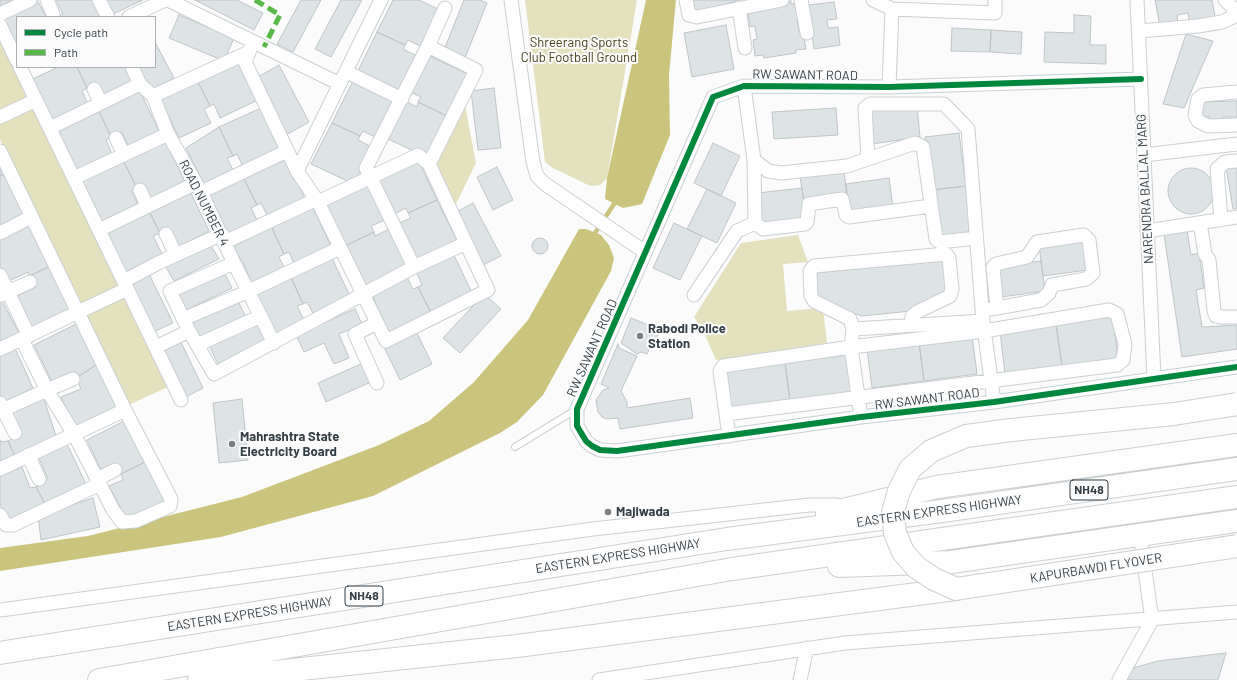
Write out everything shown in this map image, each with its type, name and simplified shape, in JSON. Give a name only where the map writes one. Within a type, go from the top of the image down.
[{"type":"highway","points":[[956,589],[934,579],[916,567],[903,552],[895,533],[893,512],[899,491],[910,469],[931,451],[966,436],[1011,430],[1174,414],[1237,404]]},
{"type":"highway","points":[[727,539],[937,486],[1237,446]]},
{"type":"highway","name":"EASTERN EXPRESS HIGHWAY","points":[[0,653],[727,539],[942,511],[1237,469]]},
{"type":"highway","name":"NH48","points":[[99,680],[732,569],[1237,497]]},
{"type":"highway","points":[[732,569],[951,562],[1237,521]]},
{"type":"highway","name":"KAPURBAWDI FLYOVER","points":[[199,680],[517,646],[956,589],[1237,546]]},
{"type":"highway","points":[[131,675],[169,680]]},
{"type":"street","points":[[0,14],[30,0]]},
{"type":"street","points":[[47,0],[53,14]]},
{"type":"street","points":[[99,0],[107,16]]},
{"type":"street","points":[[131,16],[164,0]]},
{"type":"street","points":[[168,0],[251,47],[340,84]]},
{"type":"street","points":[[511,0],[533,162],[537,176],[545,184],[645,252]]},
{"type":"street","points":[[686,0],[689,15],[697,17],[739,8],[752,3],[782,0]]},
{"type":"street","points":[[801,0],[807,33]]},
{"type":"street","points":[[873,0],[892,9],[995,13],[995,0]]},
{"type":"street","name":"NARENDRA BALLAL MARG","points":[[1137,0],[1154,378]]},
{"type":"street","points":[[1138,31],[1198,26],[1222,22],[1237,13],[1225,0]]},
{"type":"street","points":[[297,171],[340,84],[378,1]]},
{"type":"street","points":[[414,268],[366,168],[402,99],[445,8]]},
{"type":"street","points":[[739,8],[745,48]]},
{"type":"street","points":[[889,87],[892,9]]},
{"type":"street","points":[[0,25],[16,56]]},
{"type":"street","points":[[428,46],[476,70],[429,164]]},
{"type":"street","points":[[153,96],[251,47]]},
{"type":"street","points":[[0,350],[79,313],[176,255],[316,201],[371,178],[418,155],[429,164],[488,290],[386,341],[316,201],[297,171],[245,62],[251,47]]},
{"type":"street","points":[[22,68],[181,400]]},
{"type":"street","name":"ROAD NUMBER 4","points":[[132,68],[140,84],[153,96],[168,134],[199,187],[234,263],[249,290],[274,343]]},
{"type":"street","points":[[353,75],[402,99]]},
{"type":"street","name":"RW SAWANT ROAD","points":[[1141,79],[889,87],[744,86],[725,91],[713,97],[577,409],[577,426],[586,441],[600,450],[608,452],[862,417],[994,402],[1237,367]]},
{"type":"street","points":[[50,128],[140,84]]},
{"type":"street","points":[[744,86],[754,160],[755,223]]},
{"type":"street","points":[[94,89],[101,103]]},
{"type":"street","points":[[1237,92],[1203,95],[1198,99],[1195,115],[1198,121],[1208,126],[1237,125]]},
{"type":"street","points":[[0,117],[36,100]]},
{"type":"street","points":[[868,159],[865,108],[870,104],[944,104],[968,129],[983,321],[994,402]]},
{"type":"street","points":[[74,178],[168,134]]},
{"type":"street","points":[[116,138],[124,155]]},
{"type":"street","points":[[754,160],[768,170],[780,173],[847,166],[915,142],[923,147],[936,239],[940,242],[976,238]]},
{"type":"street","points":[[1144,155],[1237,144]]},
{"type":"street","points":[[0,151],[125,410],[171,499],[170,506],[136,521],[122,522],[98,481],[74,434],[47,390],[4,294],[0,275]]},
{"type":"street","points":[[99,230],[147,206],[199,187],[287,151]]},
{"type":"street","points":[[1221,220],[1217,169],[1224,162],[1237,161]]},
{"type":"street","points":[[140,190],[147,206]]},
{"type":"street","points":[[755,223],[763,229],[805,224],[807,222],[809,204],[842,199],[849,217],[931,206]]},
{"type":"street","points":[[0,233],[31,217]]},
{"type":"street","points":[[1147,231],[1237,217]]},
{"type":"street","points":[[694,294],[737,231],[755,223]]},
{"type":"street","points":[[1200,223],[1204,254],[1209,260],[1212,288],[1211,294],[1214,311],[1216,316],[1237,318]]},
{"type":"street","points":[[166,234],[176,255]]},
{"type":"street","points":[[729,436],[720,371],[723,366],[851,347],[983,321],[997,308],[1042,300],[1049,293],[1052,285],[1086,279],[1093,273],[1089,240],[1084,235],[1037,242],[1027,257],[996,264],[993,267],[997,308]]},
{"type":"street","points":[[234,263],[170,291],[189,331],[214,374],[466,242]]},
{"type":"street","points":[[183,319],[340,248]]},
{"type":"street","points":[[862,417],[851,347],[853,329],[850,319],[814,301],[811,296],[810,271],[814,266],[946,254],[949,258],[952,289],[950,296],[917,312],[912,316],[911,325]]},
{"type":"street","points":[[4,294],[30,282]]},
{"type":"street","points":[[726,414],[1117,365],[1123,360],[1125,344],[1117,314],[1109,310],[983,321],[853,329]]},
{"type":"street","points":[[197,345],[261,316]]},
{"type":"street","points":[[377,323],[355,334],[377,383]]},
{"type":"street","points":[[156,347],[189,331]]},
{"type":"street","points":[[15,433],[1,408],[74,379]]},
{"type":"street","points":[[0,469],[125,410]]},
{"type":"street","points":[[28,455],[39,479]]},
{"type":"street","points":[[0,515],[6,525],[13,525],[98,481],[115,470]]},
{"type":"street","points":[[0,610],[594,529],[808,505],[863,505]]},
{"type":"street","points":[[1120,680],[1152,620],[1140,535]]},
{"type":"street","points":[[599,680],[845,643],[1152,620],[1237,612]]},
{"type":"street","points":[[800,680],[807,648]]},
{"type":"lane","points":[[514,447],[577,409]]},
{"type":"green space","name":"Shreerang Sports Club Football Ground","points":[[525,0],[637,0],[607,178],[600,185],[590,186],[551,167],[545,162]]},
{"type":"green space","points":[[0,34],[29,97],[0,112]]},
{"type":"green space","points":[[465,105],[476,163],[454,208],[434,164]]},
{"type":"green space","points":[[32,106],[121,285],[79,307],[0,139],[0,120]]},
{"type":"green space","points":[[798,235],[808,262],[783,264],[787,311],[823,308],[827,343],[716,360],[705,335],[694,317],[741,243]]},
{"type":"green space","points":[[126,294],[170,386],[129,405],[82,313]]},
{"type":"shaded area","points":[[646,0],[676,0],[669,75],[670,135],[642,204],[623,208],[605,199],[607,178]]},
{"type":"shaded area","points":[[579,229],[586,229],[601,235],[609,245],[614,258],[611,271],[543,395],[517,422],[500,433],[373,496],[221,537],[0,571],[0,548],[88,536],[242,497],[379,445],[429,421],[474,382],[528,320]]},
{"type":"building","points":[[0,0],[13,0],[0,6]]},
{"type":"building","points":[[33,0],[37,0],[45,16],[16,16],[16,50],[0,17]]},
{"type":"building","points":[[56,0],[95,0],[103,16],[59,16],[63,14]]},
{"type":"building","points":[[104,0],[143,0],[111,15]]},
{"type":"building","points":[[195,0],[237,0],[263,13],[254,30]]},
{"type":"building","points":[[301,0],[321,0],[293,52],[277,44]]},
{"type":"building","points":[[341,0],[362,0],[331,57],[315,49]]},
{"type":"building","points":[[393,0],[419,0],[440,10],[422,47],[408,40],[405,45],[377,32]]},
{"type":"building","points":[[464,0],[480,0],[487,3],[465,58],[444,50]]},
{"type":"building","points":[[693,0],[740,1],[729,3],[730,6],[695,13]]},
{"type":"building","points":[[1155,0],[1212,0],[1215,17],[1189,21],[1188,13],[1177,15],[1178,23],[1160,26]]},
{"type":"building","points":[[791,1],[791,4],[799,3],[801,19],[797,19],[799,32],[803,31],[806,49],[796,50],[796,53],[764,58],[763,55],[755,56],[753,40],[757,39],[755,26],[750,27],[748,11],[754,7]]},
{"type":"building","points":[[834,2],[837,19],[827,20],[828,28],[838,27],[840,45],[814,49],[808,5]]},
{"type":"building","points":[[179,15],[234,38],[224,61],[169,38]]},
{"type":"building","points":[[1074,15],[1091,16],[1090,45],[1106,45],[1106,64],[1044,62],[1045,32],[1074,33]]},
{"type":"building","points":[[726,25],[734,69],[692,77],[684,33]]},
{"type":"building","points":[[952,28],[991,30],[990,52],[951,51]]},
{"type":"building","points":[[991,30],[1022,32],[1021,54],[990,52]]},
{"type":"building","points":[[377,32],[405,45],[403,49],[417,56],[399,93],[357,73]]},
{"type":"building","points":[[1186,34],[1213,41],[1184,108],[1163,104]]},
{"type":"building","points":[[156,44],[174,78],[150,90],[139,68],[156,68]]},
{"type":"building","points":[[425,54],[468,74],[447,116],[418,102],[421,97],[407,90]]},
{"type":"building","points":[[237,58],[258,100],[220,118],[214,104],[210,106],[196,78]]},
{"type":"building","points":[[279,65],[309,122],[286,135],[256,78]]},
{"type":"building","points":[[56,68],[77,68],[87,88],[82,91],[88,104],[51,122],[31,80]]},
{"type":"building","points":[[77,68],[128,68],[135,82],[105,97],[96,82],[87,88]]},
{"type":"building","points":[[196,78],[210,106],[204,109],[211,123],[179,138],[160,98]]},
{"type":"building","points":[[353,81],[395,101],[377,138],[363,131],[360,136],[332,123]]},
{"type":"building","points":[[494,88],[501,148],[478,150],[471,91]]},
{"type":"building","points":[[139,89],[159,131],[128,146],[122,132],[111,137],[98,109]]},
{"type":"building","points":[[403,100],[417,107],[418,102],[447,116],[426,157],[384,137]]},
{"type":"building","points":[[1237,101],[1237,117],[1223,117],[1223,123],[1209,123],[1209,116],[1199,117],[1198,102]]},
{"type":"building","points":[[917,106],[920,137],[872,144],[869,109]]},
{"type":"building","points":[[261,108],[281,150],[243,167],[237,154],[233,156],[219,127]]},
{"type":"building","points":[[836,108],[838,135],[774,139],[772,112]]},
{"type":"building","points":[[98,109],[111,137],[106,140],[112,154],[76,172],[55,129]]},
{"type":"building","points":[[332,123],[360,136],[358,140],[372,147],[354,184],[311,164]]},
{"type":"building","points":[[219,127],[233,156],[227,158],[234,172],[205,186],[186,148]]},
{"type":"building","points":[[959,133],[966,186],[932,190],[925,137]]},
{"type":"building","points":[[165,140],[185,182],[148,200],[137,188],[123,160]]},
{"type":"building","points":[[713,143],[740,156],[721,196],[694,183]]},
{"type":"building","points":[[285,157],[305,199],[268,217],[261,203],[257,205],[243,177]]},
{"type":"building","points":[[417,158],[437,200],[408,213],[406,208],[392,215],[374,178]]},
{"type":"building","points":[[0,160],[7,173],[0,176]]},
{"type":"building","points":[[123,160],[137,188],[131,191],[138,204],[101,222],[81,180]]},
{"type":"building","points":[[1237,165],[1237,208],[1233,209],[1226,167]]},
{"type":"building","points":[[497,167],[513,200],[493,210],[477,177]]},
{"type":"building","points":[[1186,168],[1196,168],[1204,172],[1210,178],[1214,186],[1214,196],[1210,204],[1204,210],[1196,214],[1186,214],[1178,210],[1172,204],[1168,196],[1168,186],[1172,178],[1178,172]]},
{"type":"building","points":[[844,171],[847,197],[804,203],[800,176]]},
{"type":"building","points":[[7,173],[27,215],[0,228],[0,176]]},
{"type":"building","points":[[243,177],[257,205],[251,208],[258,222],[226,236],[208,195]]},
{"type":"building","points":[[889,178],[893,208],[850,214],[846,184]]},
{"type":"building","points":[[367,183],[385,220],[371,226],[374,232],[345,246],[325,203]]},
{"type":"building","points":[[966,186],[970,234],[938,237],[932,190]]},
{"type":"building","points":[[802,188],[806,218],[762,224],[758,193]]},
{"type":"building","points":[[189,189],[209,231],[178,247],[171,230],[160,233],[148,209]]},
{"type":"building","points":[[707,189],[736,203],[717,243],[687,229]]},
{"type":"building","points":[[437,200],[457,241],[414,261],[397,224],[411,218],[408,213]]},
{"type":"building","points":[[473,203],[501,256],[481,266],[453,214]]},
{"type":"building","points":[[312,206],[332,248],[295,266],[289,252],[284,254],[271,226]]},
{"type":"building","points":[[148,209],[160,233],[153,236],[162,254],[126,272],[105,230]]},
{"type":"building","points":[[674,223],[702,236],[680,280],[653,268]]},
{"type":"building","points":[[31,225],[51,266],[29,276],[28,272],[7,282],[0,268],[0,240]]},
{"type":"building","points":[[271,226],[284,254],[279,257],[286,271],[252,284],[244,264],[233,247]]},
{"type":"building","points":[[389,229],[407,267],[365,287],[345,246],[374,232],[375,236]]},
{"type":"building","points":[[1187,230],[1191,255],[1199,253],[1204,288],[1196,290],[1202,327],[1237,325],[1237,349],[1182,357],[1164,234]]},
{"type":"building","points":[[537,238],[543,238],[548,243],[546,252],[543,254],[537,254],[532,249],[532,243]]},
{"type":"building","points":[[1083,240],[1087,270],[1043,276],[1039,245]]},
{"type":"building","points":[[210,244],[219,259],[174,281],[164,264]]},
{"type":"building","points":[[453,253],[473,295],[432,315],[418,287],[422,285],[416,271]]},
{"type":"building","points":[[331,256],[351,298],[314,315],[307,302],[303,304],[290,275]]},
{"type":"building","points":[[942,261],[949,291],[911,311],[862,316],[816,301],[813,273]]},
{"type":"building","points":[[1041,261],[1045,291],[1001,297],[997,267]]},
{"type":"building","points":[[51,266],[72,308],[30,328],[17,296],[36,287],[29,276]]},
{"type":"building","points":[[222,268],[232,288],[182,312],[173,292]]},
{"type":"building","points":[[149,274],[173,323],[153,332],[129,283]]},
{"type":"building","points":[[290,275],[303,304],[297,306],[304,320],[277,335],[255,295]]},
{"type":"building","points":[[406,275],[413,289],[418,287],[432,315],[389,335],[373,297]]},
{"type":"building","points":[[484,294],[501,309],[460,353],[443,338]]},
{"type":"building","points":[[0,297],[19,333],[0,343]]},
{"type":"building","points":[[236,297],[246,317],[196,341],[187,321]]},
{"type":"building","points":[[355,309],[362,324],[339,334],[349,358],[334,364],[324,343],[304,352],[296,335]]},
{"type":"building","points":[[1113,317],[1118,359],[1062,366],[1056,324]]},
{"type":"building","name":"Rabodi Police Station","points":[[631,318],[661,330],[647,354],[641,352],[637,354],[621,343]]},
{"type":"building","points":[[258,321],[267,341],[218,364],[209,345]]},
{"type":"building","points":[[76,324],[96,365],[76,378],[74,372],[52,382],[34,345]]},
{"type":"building","points":[[1056,324],[1062,366],[1005,374],[1000,331]]},
{"type":"building","points":[[416,331],[432,364],[400,380],[384,347]]},
{"type":"building","points":[[972,335],[977,374],[924,381],[919,342]]},
{"type":"building","points":[[180,340],[203,388],[184,398],[160,349]]},
{"type":"building","points":[[919,342],[924,381],[872,388],[867,349]]},
{"type":"building","points":[[618,344],[619,348],[637,356],[621,391],[627,402],[627,408],[690,398],[693,418],[620,429],[618,418],[607,419],[602,417],[598,412],[596,400],[603,390],[609,388],[601,384]]},
{"type":"building","points":[[14,346],[33,388],[4,403],[0,394],[0,352]]},
{"type":"building","points":[[847,355],[852,393],[790,401],[785,363]]},
{"type":"building","points":[[365,362],[373,381],[326,402],[318,383]]},
{"type":"building","points":[[785,363],[790,401],[729,409],[724,370]]},
{"type":"building","points":[[96,365],[117,407],[75,428],[61,397],[81,389],[76,378]]},
{"type":"building","points":[[43,396],[56,436],[15,456],[8,441],[20,435],[10,413]]},
{"type":"building","name":"Mahrashtra State Electricity Board","points":[[242,399],[248,460],[219,463],[213,403]]},
{"type":"building","points":[[128,419],[149,460],[121,474],[117,465],[102,472],[87,440]]},
{"type":"building","points":[[0,440],[1,442],[8,441],[15,456],[0,463]]},
{"type":"building","points":[[66,442],[86,484],[45,504],[36,487],[48,479],[38,456]]},
{"type":"building","points":[[149,460],[169,502],[126,518],[109,486],[123,480],[121,474]]},
{"type":"building","points":[[22,467],[30,488],[36,487],[45,504],[9,522],[0,504],[0,476]]},
{"type":"building","points":[[93,498],[100,527],[41,540],[38,516]]},
{"type":"building","points":[[1226,653],[1218,680],[1126,680],[1133,668],[1158,661]]},
{"type":"waterway","points":[[593,236],[616,201]]},
{"type":"marked path","points":[[255,0],[280,15],[264,47]]},
{"type":"cycle path","points":[[1141,79],[889,87],[744,86],[713,97],[577,409],[577,426],[586,441],[592,446],[600,450],[617,451],[861,417],[994,402],[1237,367]]},
{"type":"place","name":"Rabodi Police Station","points":[[640,336]]},
{"type":"place","name":"Mahrashtra State Electricity Board","points":[[232,444]]},
{"type":"place","name":"Majiwada","points":[[608,512]]}]
